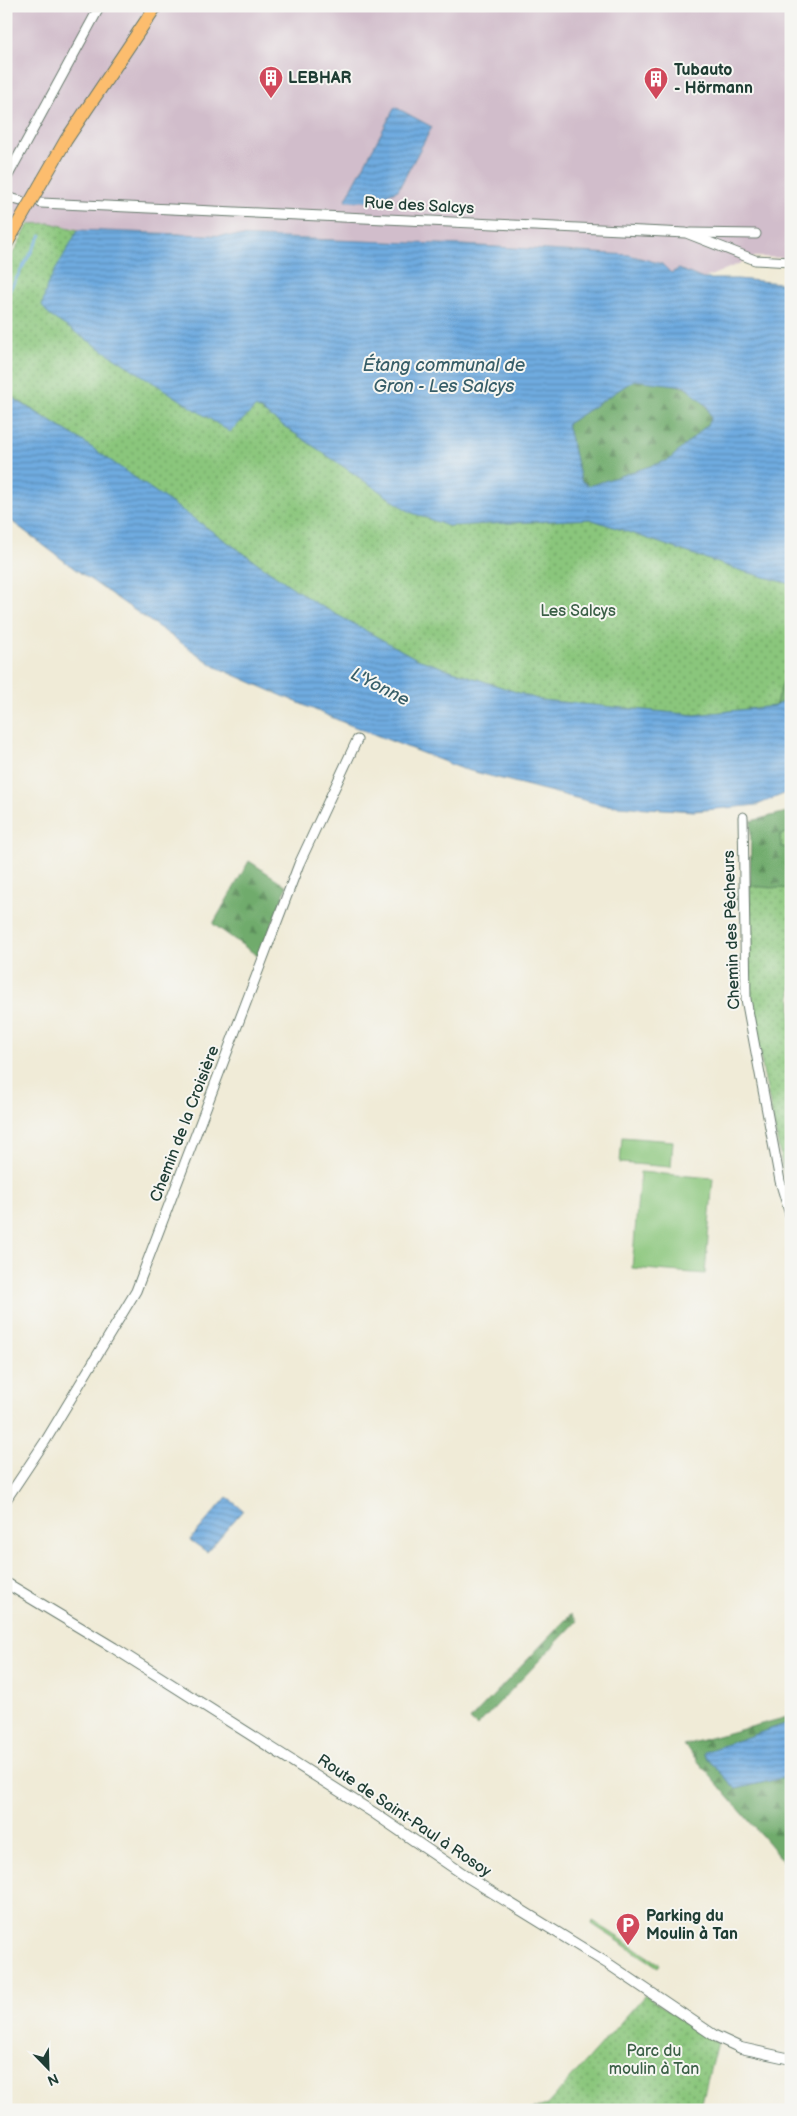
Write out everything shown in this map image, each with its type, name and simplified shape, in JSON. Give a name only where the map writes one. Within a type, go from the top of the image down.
[{"type":"main road","points":[[6,245],[66,140],[156,6]]},
{"type":"street","points":[[6,179],[100,6]]},
{"type":"street","points":[[6,197],[21,201]]},
{"type":"street","name":"Rue des Salcys","points":[[41,203],[686,233],[755,260],[791,262]]},
{"type":"street","points":[[686,233],[756,234]]},
{"type":"street","name":"Chemin de la Croisière","points":[[6,1500],[51,1432],[136,1291],[299,864],[357,740]]},
{"type":"street","name":"Chemin des Pêcheurs","points":[[743,817],[746,999],[780,1181],[791,1218]]},
{"type":"street","name":"Route de Saint-Paul à Rosoy","points":[[6,1583],[324,1781],[469,1878],[610,1965],[715,2036],[741,2048],[791,2059]]},
{"type":"shaded area","points":[[6,6],[791,6],[791,258],[755,257],[703,279],[679,269],[671,273],[463,245],[78,230],[50,223],[6,225]]},
{"type":"green space","name":"Les Salcys","points":[[50,223],[78,230],[74,235],[256,407],[410,512],[448,526],[590,519],[739,570],[791,584],[791,658],[775,706],[695,715],[540,700],[417,659],[312,601],[78,438],[6,393],[6,266],[29,224]]},
{"type":"green space","points":[[634,380],[669,384],[690,390],[706,406],[711,418],[707,425],[669,460],[589,486],[581,480],[567,424]]},
{"type":"green space","points":[[791,658],[791,697],[775,706]]},
{"type":"green space","points":[[791,811],[791,832],[780,835],[781,847],[791,848],[791,889],[750,886],[751,821]]},
{"type":"green space","points":[[791,832],[791,848],[781,847],[780,835]]},
{"type":"green space","points":[[249,861],[287,886],[259,957],[213,924]]},
{"type":"green space","points":[[750,886],[791,889],[791,1210],[749,1000]]},
{"type":"green space","points":[[622,1137],[673,1141],[671,1167],[620,1163]]},
{"type":"green space","points":[[640,1172],[713,1178],[705,1274],[632,1268]]},
{"type":"green space","points":[[571,1614],[577,1621],[477,1726],[470,1720]]},
{"type":"green space","points":[[791,1716],[791,1722],[705,1752],[704,1755],[736,1789],[791,1776],[791,1862],[786,1864],[684,1745]]},
{"type":"green space","points":[[593,1921],[660,1964],[658,1967],[592,1924]]},
{"type":"green space","name":"Parc du moulin à Tan","points":[[645,1995],[717,2042],[700,2110],[531,2110],[547,2105]]},
{"type":"green space","points":[[459,2104],[470,2110],[432,2110]]},
{"type":"water","points":[[395,107],[432,127],[398,190],[372,201],[345,201]]},
{"type":"water","name":"Étang communal de Gron - Les Salcys","points":[[78,230],[463,245],[629,255],[662,264],[671,273],[679,269],[703,279],[737,279],[791,284],[791,584],[739,570],[590,519],[448,526],[410,512],[256,407],[230,432],[50,316],[42,306],[47,285]],"holes":[[[634,380],[685,386],[707,406],[711,418],[707,425],[669,460],[589,486],[581,480],[567,424]]]},
{"type":"water","name":"L'Yonne","points":[[6,394],[78,438],[312,601],[417,659],[540,700],[695,715],[775,706],[791,697],[791,791],[757,805],[694,811],[603,805],[463,769],[345,723],[216,667],[75,569],[6,517]]},
{"type":"water","points":[[227,1497],[243,1510],[207,1552],[190,1540]]},
{"type":"water","points":[[791,1722],[791,1776],[736,1789],[704,1755],[704,1752]]},
{"type":"waterway","points":[[9,291],[41,235]]},
{"type":"place","name":"LEBHAR","points":[[271,99]]},
{"type":"place","name":"Tubauto - Hörmann","points":[[656,100]]},
{"type":"place","name":"Parking du Moulin à Tan","points":[[628,1946]]}]
